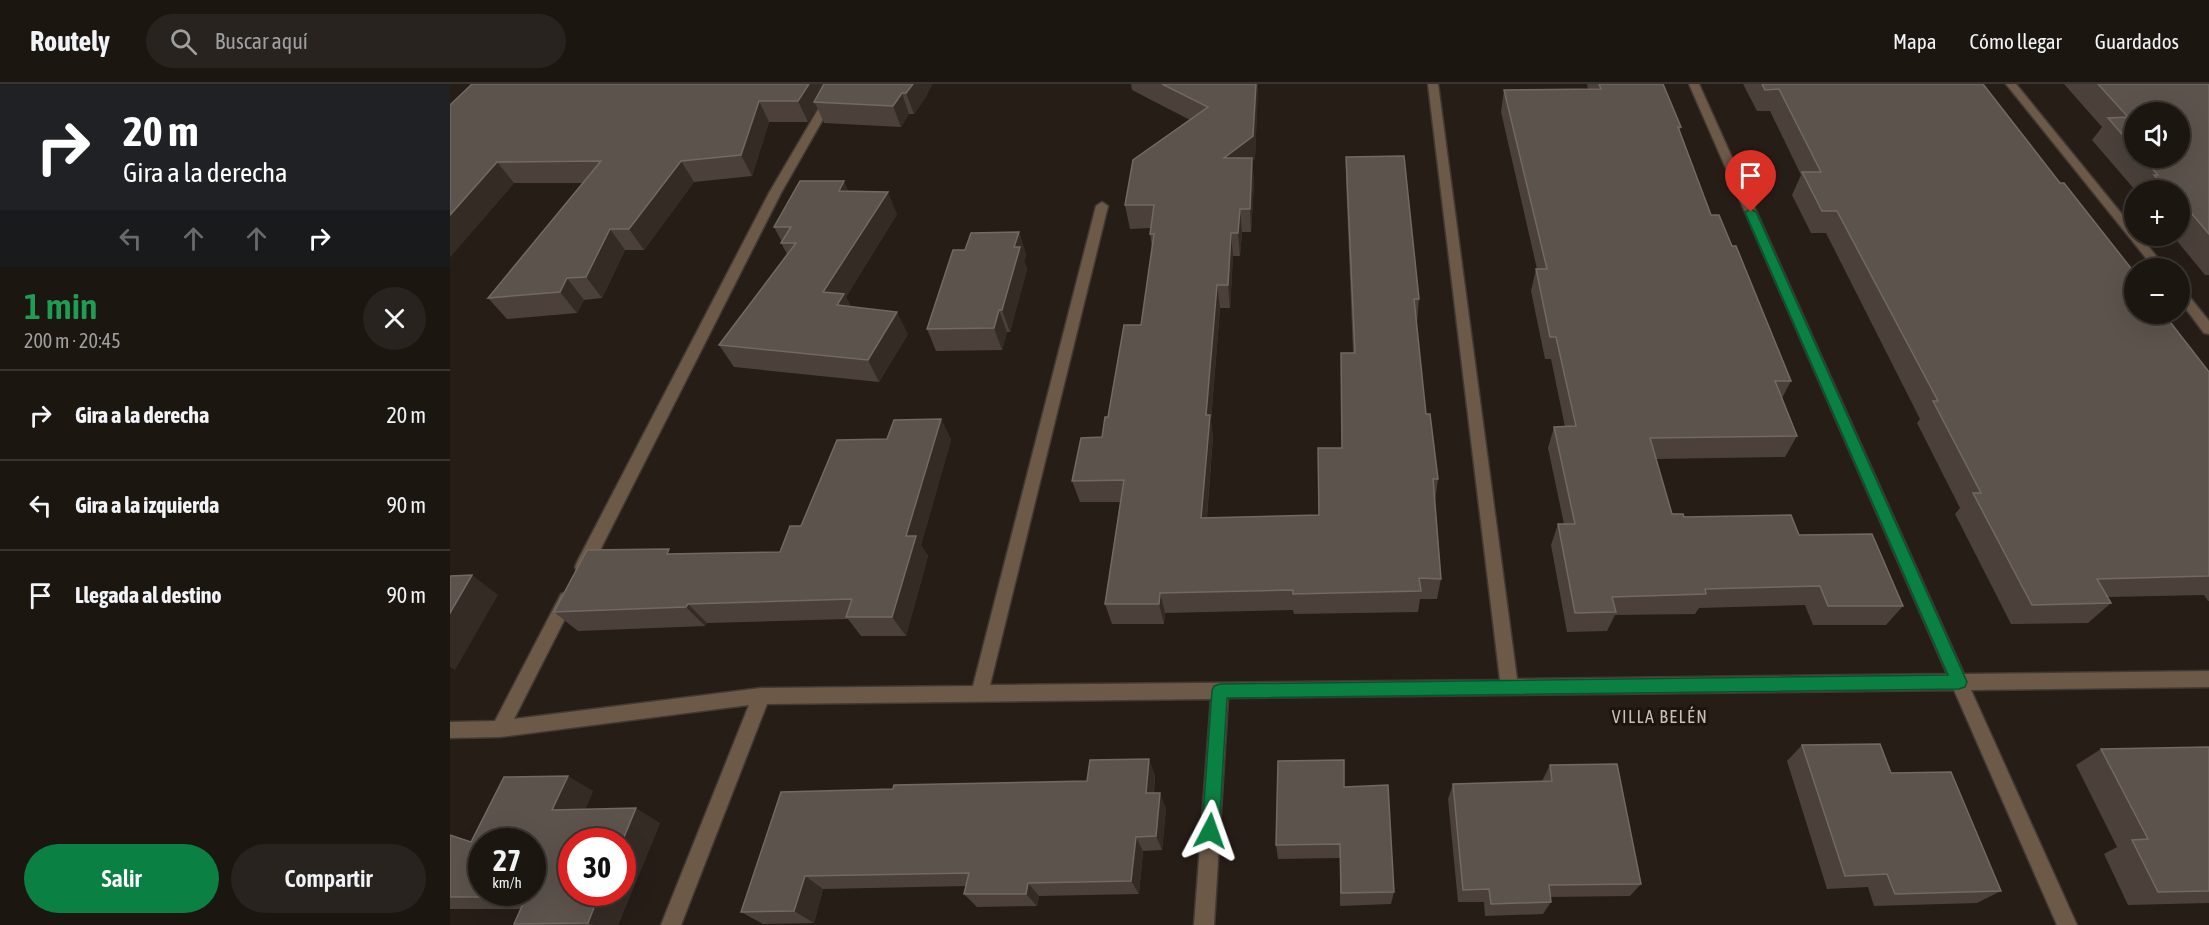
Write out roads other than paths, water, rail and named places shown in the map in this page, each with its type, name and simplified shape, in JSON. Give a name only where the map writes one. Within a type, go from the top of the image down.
[{"type":"street","points":[[500,729],[775,193],[838,84]]},
{"type":"street","points":[[1434,84],[1510,688]]},
{"type":"street","points":[[1694,84],[2067,925]]},
{"type":"street","points":[[2011,84],[2152,258]]},
{"type":"street","points":[[979,694],[1102,206]]},
{"type":"street","points":[[2190,306],[2209,330]]},
{"type":"street","points":[[450,730],[500,729],[760,696],[2209,679]]},
{"type":"street","points":[[1204,925],[1220,691]]},
{"type":"street","points":[[671,925],[760,696]]},
{"type":"district","name":"VILLA BELÉN","points":[[1660,717]]}]
